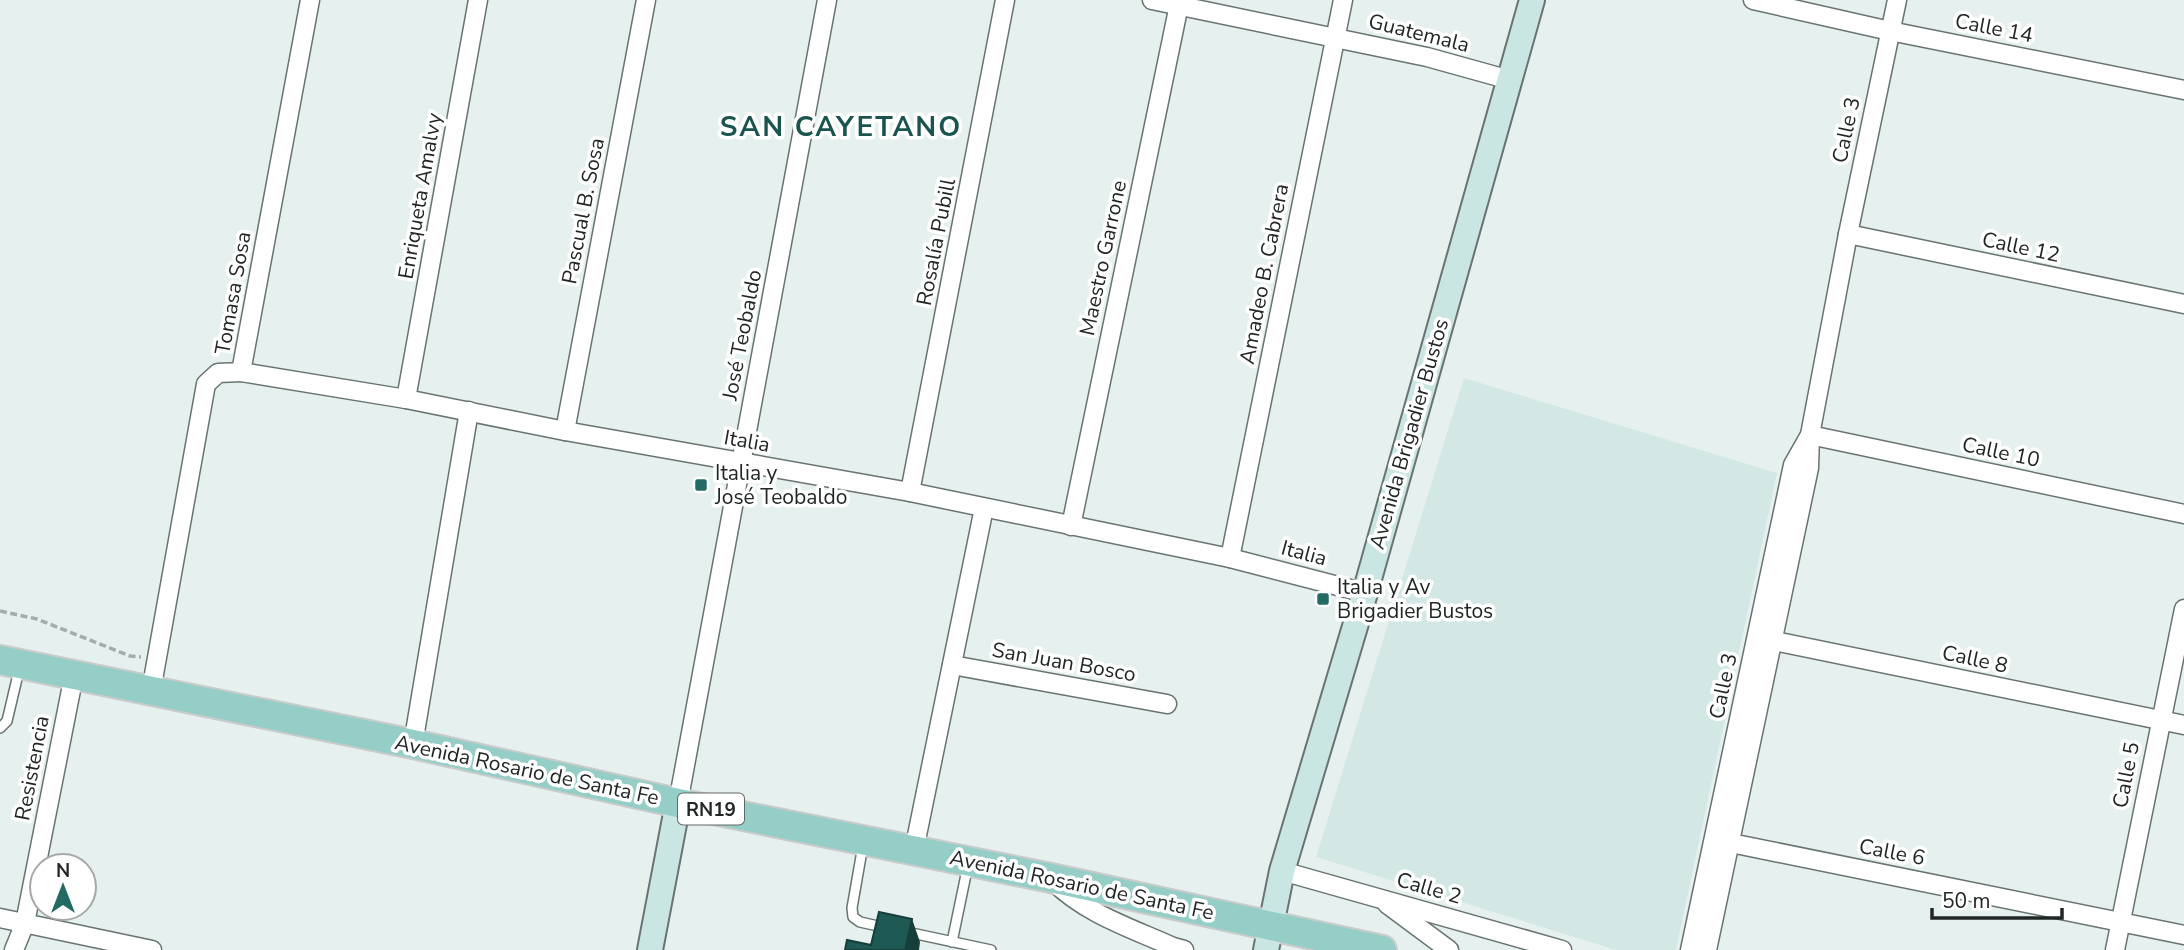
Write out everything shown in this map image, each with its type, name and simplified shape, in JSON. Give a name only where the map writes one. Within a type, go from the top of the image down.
[{"type":"main road","name":"Avenida Rosario de Santa Fe","points":[[10,662],[412,744],[678,803],[1051,878],[1268,937],[1382,950]]},
{"type":"street","name":"Tomasa Sosa","points":[[151,691],[206,384],[218,373],[242,372],[310,0]]},
{"type":"street","name":"Enriqueta Amalvy","points":[[406,399],[478,0]]},
{"type":"street","name":"Pascual B. Sosa","points":[[565,431],[646,0]]},
{"type":"street","name":"José Teobaldo","points":[[678,803],[827,0]]},
{"type":"street","name":"Rosalía Pubill","points":[[910,492],[1006,0]]},
{"type":"street","name":"Guatemala","points":[[1152,0],[1179,3],[1336,36],[1510,80]]},
{"type":"street","name":"Amadeo B. Cabrera","points":[[1230,558],[1343,0]]},
{"type":"street","name":"Avenida Brigadier Bustos","points":[[1268,937],[1282,871],[1364,593],[1532,0]]},
{"type":"street","name":"Calle 14","points":[[1754,0],[1890,31],[2184,90]]},
{"type":"street","name":"Calle 3","points":[[1707,950],[1722,841],[1764,639],[1809,468],[1810,435],[1848,234],[1897,0]]},
{"type":"street","name":"Maestro Garrone","points":[[1071,526],[1179,3]]},
{"type":"street","name":"Calle 12","points":[[1848,234],[2184,304]]},
{"type":"street","name":"Italia","points":[[242,372],[406,399],[565,431],[910,492],[1230,558],[1364,593]]},
{"type":"street","points":[[412,744],[469,411]]},
{"type":"street","name":"Calle 10","points":[[1810,435],[2184,514]]},
{"type":"street","points":[[914,850],[985,508]]},
{"type":"street","name":"Calle 5","points":[[2115,950],[2184,609]]},
{"type":"street","name":"Calle 8","points":[[1764,639],[2184,725]]},
{"type":"street","name":"San Juan Bosco","points":[[952,665],[1167,705]]},
{"type":"street","name":"Resistencia","points":[[14,950],[24,923],[74,675]]},
{"type":"street","points":[[650,950],[678,803]]},
{"type":"street","name":"Calle 3","points":[[1690,950],[1722,841]]},
{"type":"street","name":"Calle 6","points":[[1722,841],[2184,935]]},
{"type":"street","name":"Calle 2","points":[[1282,871],[1562,950]]},
{"type":"street","points":[[1051,878],[1068,896],[1088,909],[1184,950]]},
{"type":"street","points":[[1379,898],[1449,950]]},
{"type":"street","points":[[0,918],[152,950]]},
{"type":"lane","points":[[0,728],[7,721],[10,662]]},
{"type":"lane","points":[[863,840],[852,908],[853,917],[860,922],[991,950]]},
{"type":"lane","points":[[952,942],[969,862]]},
{"type":"path","points":[[0,611],[37,619],[130,656],[157,657]]},
{"type":"shaded area","points":[[1464,378],[1777,473],[1676,950],[1616,950],[1316,857]]},
{"type":"building","points":[[879,912],[912,919],[905,950],[845,950],[847,940],[871,945]]},
{"type":"place","name":"Italia y José Teobaldo","points":[[701,485]]},
{"type":"place","name":"Italia y Av Brigadier Bustos","points":[[1323,599]]},
{"type":"district","name":"SAN CAYETANO","points":[[841,126]]}]
